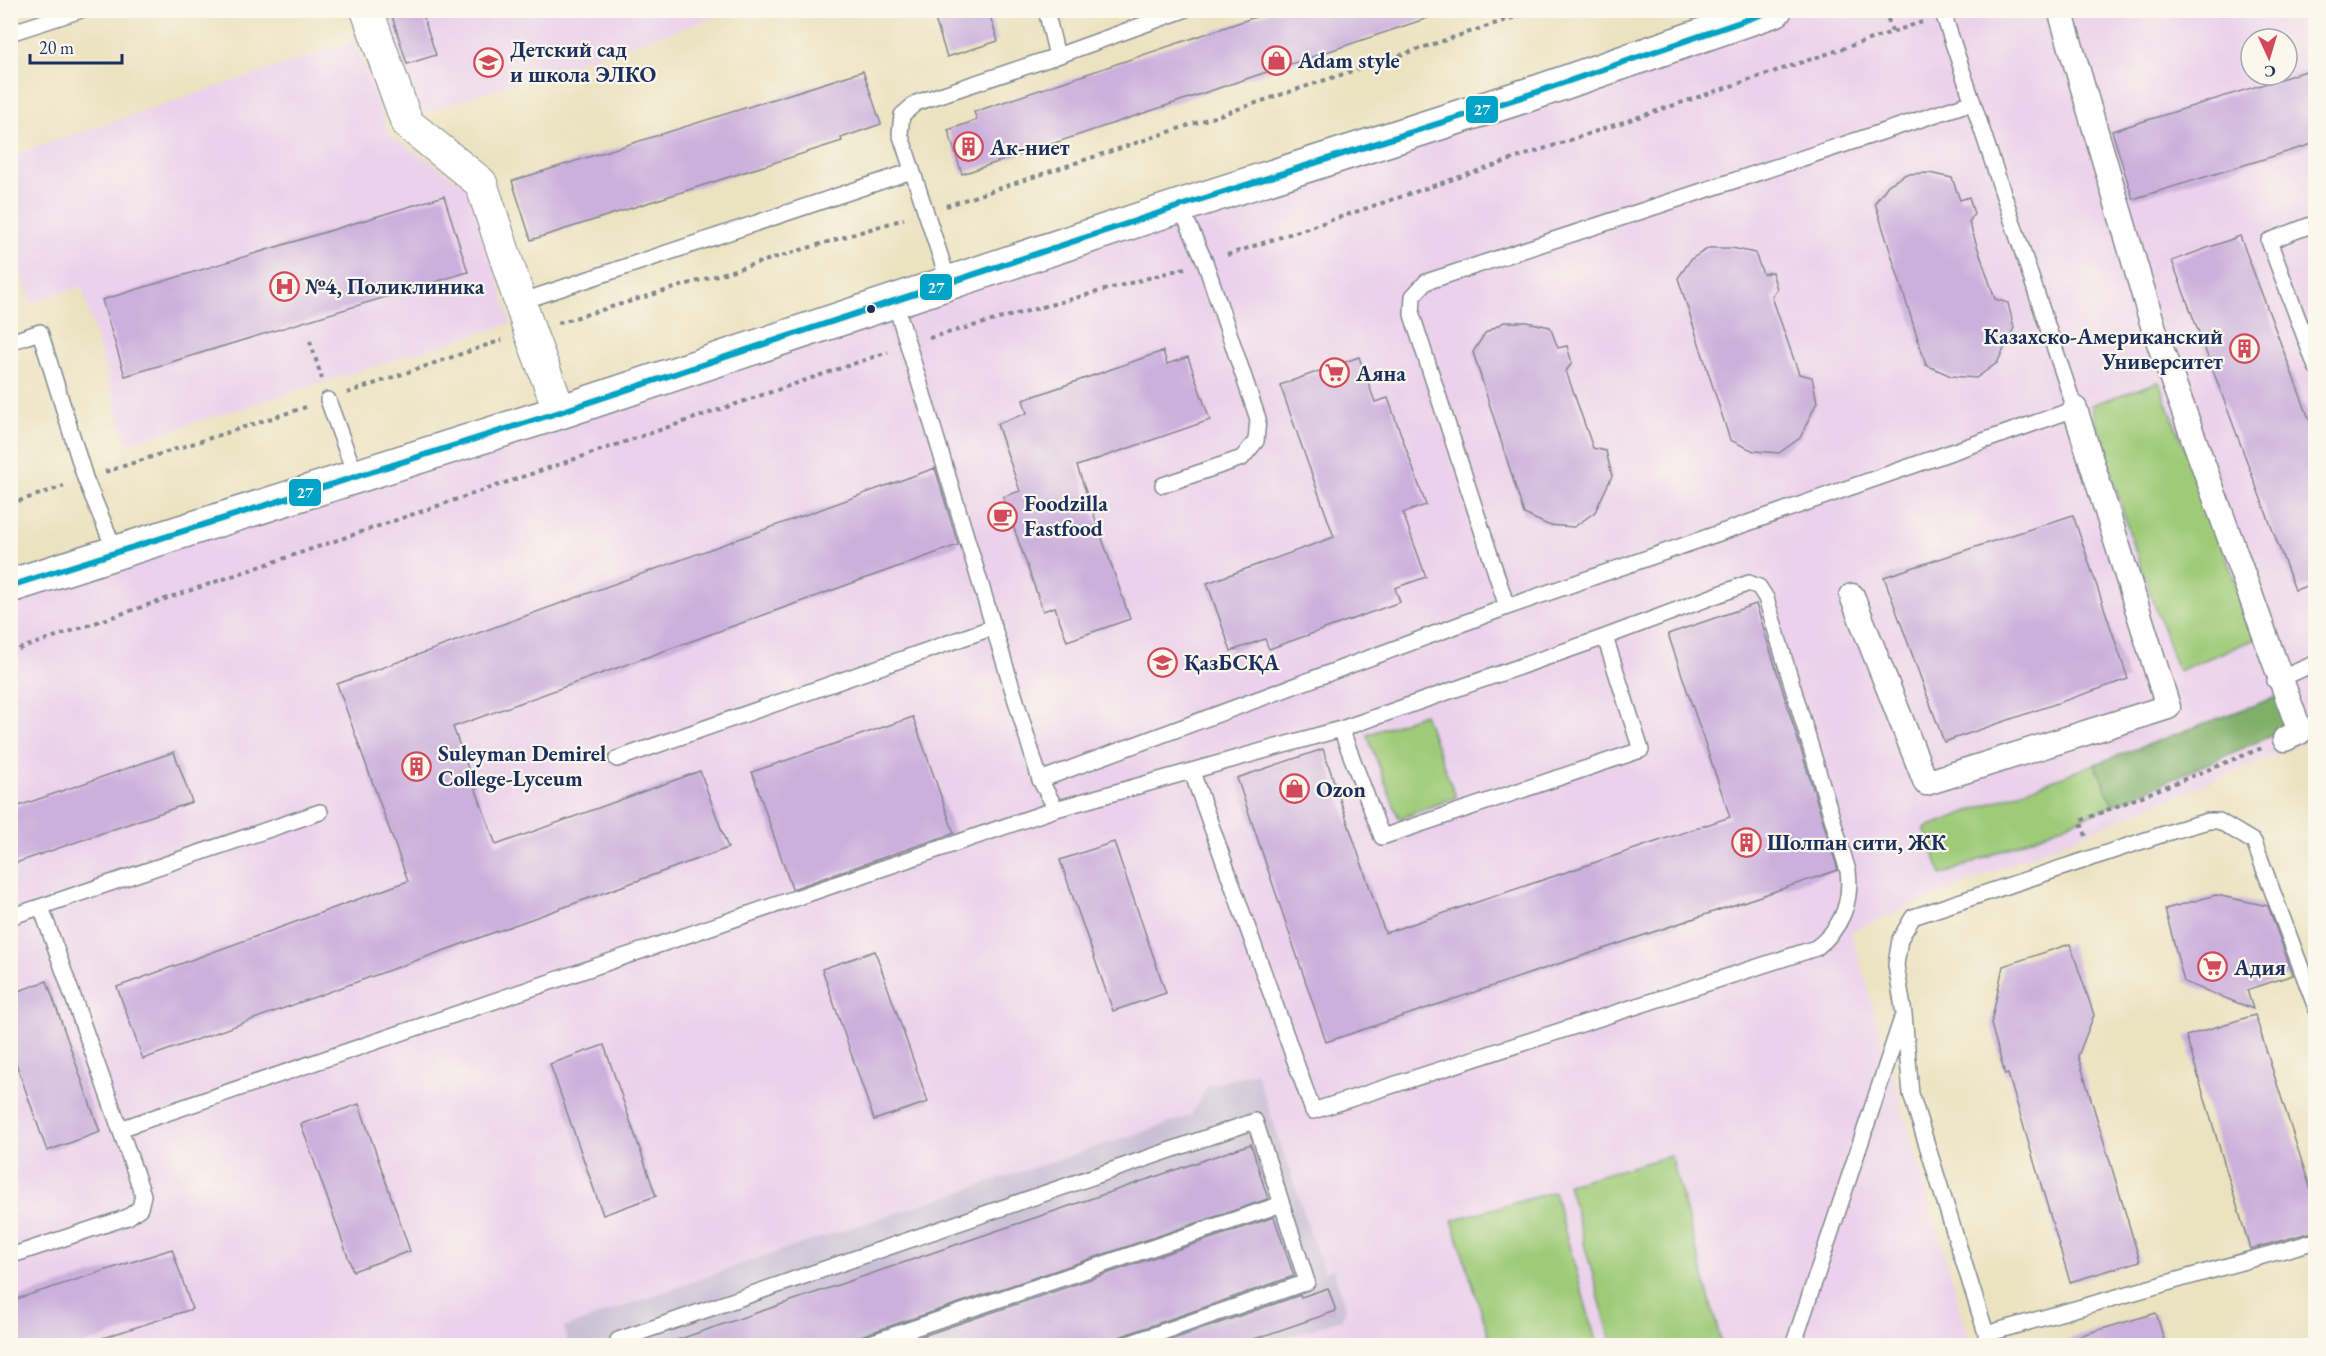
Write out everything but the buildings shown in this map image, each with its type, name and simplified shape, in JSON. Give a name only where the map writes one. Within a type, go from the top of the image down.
[{"type":"street","points":[[367,10],[408,123],[481,183],[530,332],[560,412]]},
{"type":"street","points":[[10,586],[560,412],[1180,206],[1537,92],[1775,10]]},
{"type":"street","points":[[2060,10],[2154,329],[2277,680],[2300,732],[2285,739]]},
{"type":"street","points":[[1852,596],[1926,783],[2168,707],[2075,409]]},
{"type":"lane","points":[[10,33],[81,10]]},
{"type":"lane","points":[[1046,10],[1058,56]]},
{"type":"lane","points":[[949,283],[900,133],[902,115],[916,103],[1058,56],[1184,10]]},
{"type":"lane","points":[[1040,780],[1507,607],[2075,409],[1942,13]]},
{"type":"lane","points":[[1507,607],[1412,315],[1413,296],[1426,282],[1973,102]]},
{"type":"lane","points":[[520,302],[912,171]]},
{"type":"lane","points":[[1163,484],[1242,458],[1256,441],[1258,419],[1205,262],[1180,206]]},
{"type":"lane","points":[[2316,223],[2269,241],[2316,367]]},
{"type":"lane","points":[[895,302],[1040,780],[1056,809]]},
{"type":"lane","points":[[10,342],[40,332],[85,478],[116,553]]},
{"type":"lane","points":[[328,400],[356,477]]},
{"type":"lane","points":[[120,1129],[1056,809],[1341,729],[1605,637],[1749,583],[1761,590],[1769,607],[1848,871],[1850,889],[1846,908],[1827,940],[1816,948],[1313,1112],[1192,772]]},
{"type":"lane","points":[[617,759],[994,627]]},
{"type":"lane","points":[[1341,729],[1382,837],[1641,750],[1605,637]]},
{"type":"lane","points":[[2277,680],[2316,663]]},
{"type":"lane","points":[[10,917],[320,812]]},
{"type":"lane","points":[[2316,1008],[2254,842],[2219,821],[2208,821],[2093,856],[1913,917],[1900,939],[1896,965],[1904,1014],[1911,1094],[1988,1340],[2316,1241]]},
{"type":"lane","points":[[10,1256],[128,1217],[140,1208],[143,1195],[41,907]]},
{"type":"lane","points":[[1793,1346],[1904,1014]]},
{"type":"lane","points":[[620,1346],[618,1340],[1255,1121],[1307,1282],[1122,1346]]},
{"type":"lane","points":[[861,1346],[1282,1204]]},
{"type":"path","points":[[10,504],[328,400],[453,356],[926,212],[1536,10]]},
{"type":"path","points":[[1885,10],[1892,31]]},
{"type":"path","points":[[10,652],[908,345],[1205,262],[1942,13]]},
{"type":"path","points":[[310,341],[328,400]]},
{"type":"path","points":[[2093,856],[2080,821],[2285,739]]},
{"type":"shaded area","name":"Детский сад и школа ЭЛКО","points":[[385,10],[733,11],[420,114]]},
{"type":"shaded area","name":"ҚазБСҚА","points":[[1775,11],[2315,11],[2315,738],[1851,931],[1971,1345],[11,1345],[10,586]]},
{"type":"shaded area","points":[[356,41],[389,135],[469,187],[511,323],[127,444],[81,286],[31,303],[11,237],[10,156]]},
{"type":"shaded area","points":[[1256,1072],[1324,1272],[1333,1269],[1346,1309],[1341,1319],[1261,1346],[569,1346],[564,1328],[756,1259],[1191,1116],[1207,1086]]},
{"type":"green space","points":[[2159,382],[2257,638],[2178,671],[2132,541],[2091,405]]},
{"type":"green space","points":[[2279,696],[2289,728],[2113,805],[2095,764]]},
{"type":"green space","points":[[1424,714],[1456,797],[1399,819],[1367,735]]},
{"type":"green space","points":[[2095,764],[2113,805],[1942,875],[1924,828]]},
{"type":"green space","points":[[1671,1156],[1722,1345],[1612,1345],[1568,1184]]},
{"type":"green space","points":[[1554,1192],[1597,1345],[1492,1345],[1452,1220]]},
{"type":"transit line","name":"27","points":[[10,586],[560,412],[1180,206],[1537,92],[1775,10]]},
{"type":"place","name":"Adam style","points":[[1277,60]]},
{"type":"place","name":"Детский сад и школа ЭЛКО","points":[[489,62]]},
{"type":"place","name":"Ак-ниет","points":[[969,147]]},
{"type":"place","name":"№4, Поликлиника","points":[[284,286]]},
{"type":"place","name":"Казахско-Американский Университет","points":[[2244,349]]},
{"type":"place","name":"Аяна","points":[[1335,373]]},
{"type":"place","name":"Foodzilla Fastfood","points":[[1003,516]]},
{"type":"place","name":"ҚазБСҚА","points":[[1163,662]]},
{"type":"place","name":"Suleyman Demirel College-Lyceum","points":[[417,766]]},
{"type":"place","name":"Ozon","points":[[1295,789]]},
{"type":"place","name":"Шолпан сити, ЖК","points":[[1746,842]]},
{"type":"place","name":"Адия","points":[[2213,967]]}]
